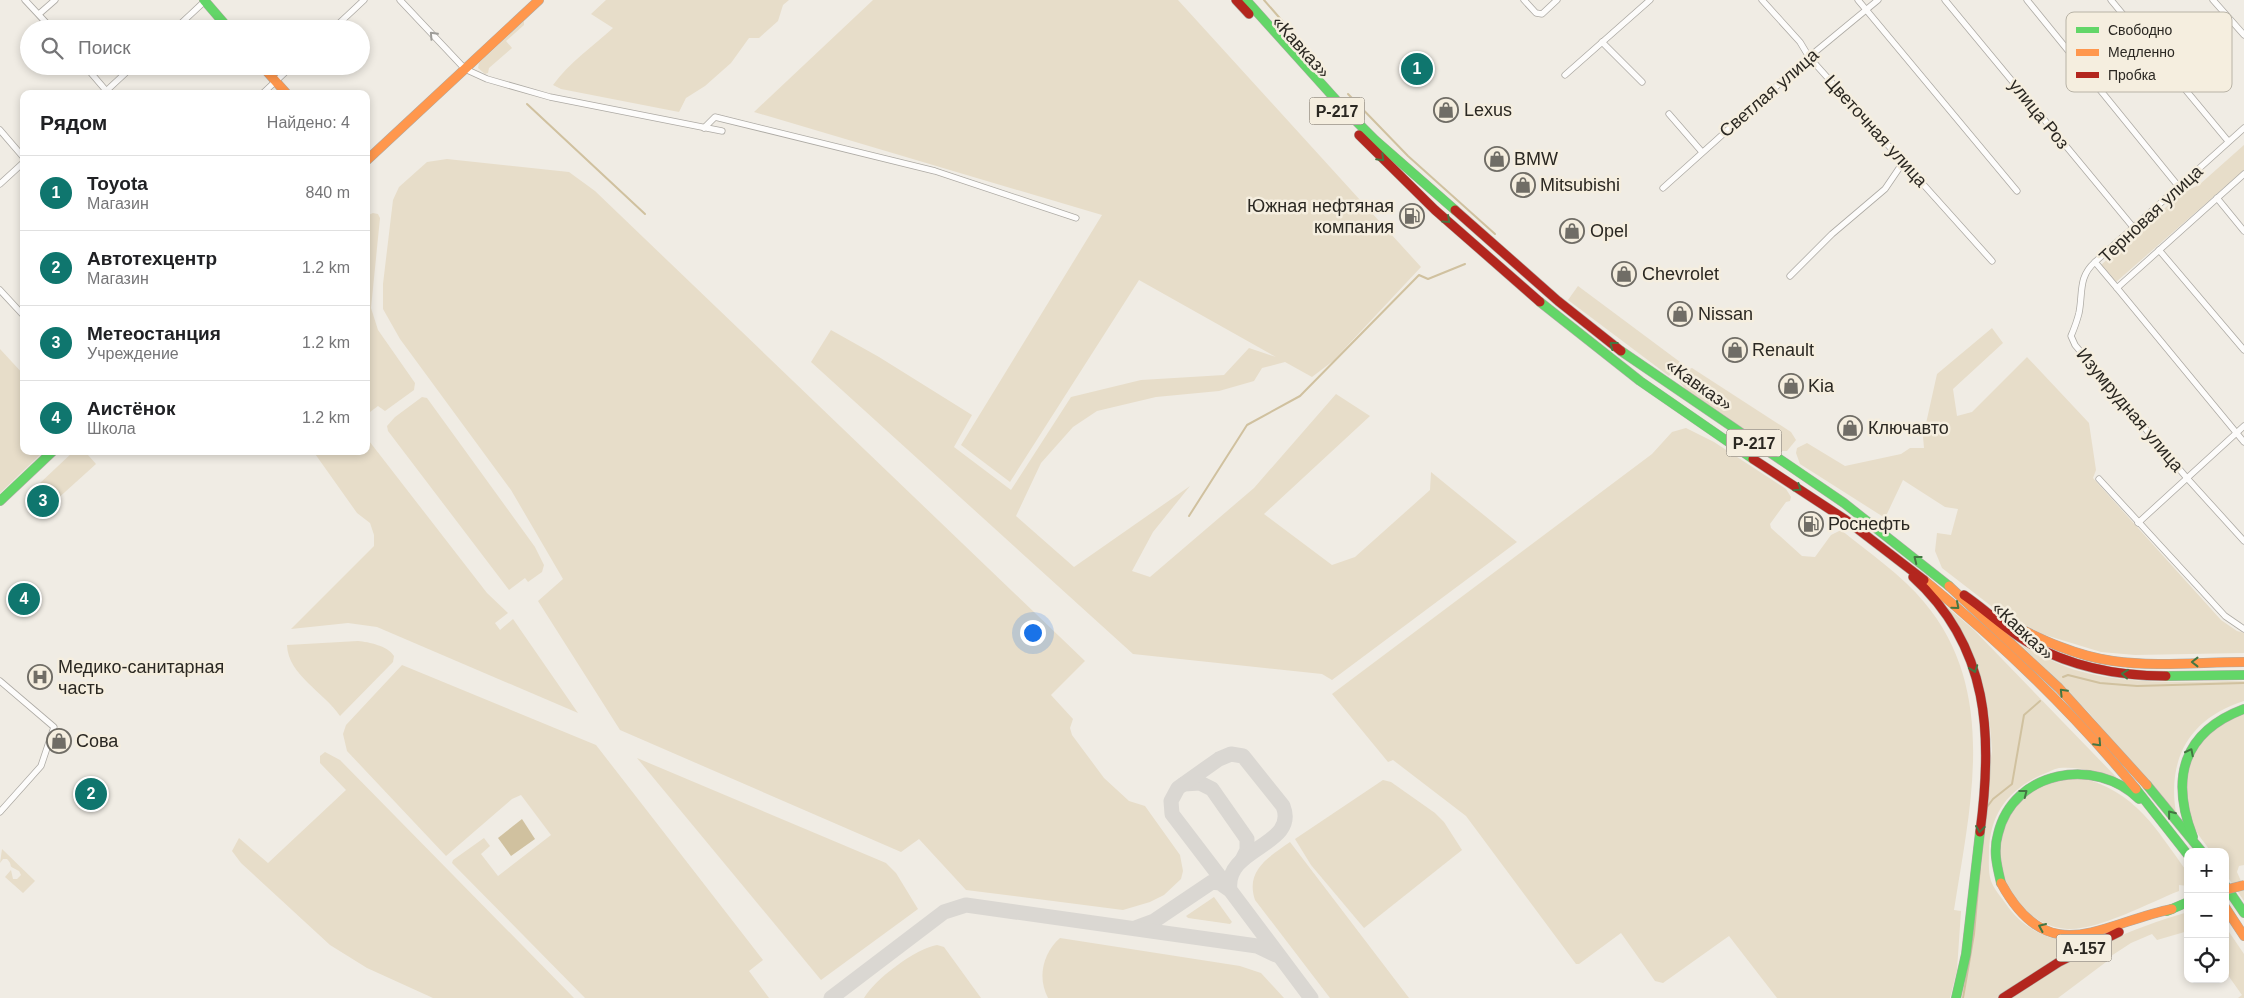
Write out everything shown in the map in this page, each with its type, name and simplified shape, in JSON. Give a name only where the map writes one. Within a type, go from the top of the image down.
[{"type":"main road","points":[[205,0],[222,20]]},
{"type":"main road","points":[[370,157],[539,0]]},
{"type":"main road","name":"«Кавказ»","points":[[1236,0],[1328,102],[1411,187],[1538,300],[1684,413],[1868,536],[1943,595],[2043,686],[2132,783],[2176,839]]},
{"type":"main road","name":"«Кавказ»","points":[[1246,0],[1346,111],[1375,140],[1558,301],[1633,360],[1844,503],[1932,571],[2059,688],[2124,758],[2198,848]]},
{"type":"main road","points":[[270,75],[284,90]]},
{"type":"main road","points":[[1633,360],[1672,391],[1674,398],[1670,398],[1633,374]]},
{"type":"main road","points":[[1747,438],[1701,412],[1695,413],[1698,418],[1760,459],[1774,472]]},
{"type":"main road","points":[[0,501],[49,455]]},
{"type":"main road","points":[[1868,536],[1916,580],[1944,614],[1969,656],[1984,703],[1988,740],[1986,779],[1964,962],[1956,998]]},
{"type":"main road","points":[[1932,571],[2016,627],[2045,640],[2085,654],[2136,663],[2244,662]]},
{"type":"main road","points":[[1932,571],[2028,642],[2073,663],[2120,674],[2150,676],[2244,675]]},
{"type":"main road","points":[[2199,848],[2184,817],[2181,803],[2183,770],[2187,755],[2198,738],[2220,718],[2244,709]]},
{"type":"main road","points":[[2172,908],[2157,911],[2113,930],[2095,934],[2069,935],[2037,926],[2012,902],[1997,878],[1995,847],[2000,823],[2013,802],[2036,784],[2065,772],[2090,773],[2121,784],[2135,795],[2176,839]]},
{"type":"main road","name":"Р-217","points":[[2176,839],[2184,850]]},
{"type":"main road","points":[[2229,889],[2244,884]]},
{"type":"main road","points":[[2229,891],[2244,913]]},
{"type":"main road","name":"А-157","points":[[2002,998],[2043,969],[2071,954],[2184,904]]},
{"type":"main road","points":[[2229,913],[2244,936]]},
{"type":"street","points":[[26,0],[45,20]]},
{"type":"street","points":[[40,14],[54,0]]},
{"type":"street","points":[[184,20],[205,0]]},
{"type":"street","points":[[343,20],[364,0]]},
{"type":"street","points":[[400,0],[465,69],[487,79],[550,97],[722,131]]},
{"type":"street","points":[[1524,0],[1536,14],[1542,14],[1557,0]]},
{"type":"street","points":[[1565,75],[1650,0]]},
{"type":"street","name":"Цветочная улица","points":[[1762,0],[1800,42],[1809,57],[1992,261]]},
{"type":"street","points":[[1858,0],[2017,190]]},
{"type":"street","name":"Светлая улица","points":[[1663,188],[1809,57],[1878,0]]},
{"type":"street","name":"улица Роз","points":[[1945,0],[2133,227]]},
{"type":"street","points":[[2027,0],[2066,48]]},
{"type":"street","points":[[2111,0],[2121,12]]},
{"type":"street","points":[[2213,0],[2224,12]]},
{"type":"street","points":[[2232,21],[2244,35]]},
{"type":"street","points":[[1602,42],[1642,82]]},
{"type":"street","points":[[92,75],[104,90]]},
{"type":"street","points":[[109,90],[124,75]]},
{"type":"street","points":[[266,90],[282,75]]},
{"type":"street","points":[[2102,92],[2179,187]]},
{"type":"street","points":[[2187,92],[2228,141]]},
{"type":"street","points":[[1669,114],[1702,152]]},
{"type":"street","points":[[704,128],[715,117],[725,119],[935,171],[1076,218]]},
{"type":"street","name":"Терновая улица","points":[[2244,128],[2094,262],[2117,288],[2244,174]]},
{"type":"street","points":[[0,130],[20,153]]},
{"type":"street","points":[[1790,276],[1832,234],[1885,189],[1904,161]]},
{"type":"street","points":[[0,184],[20,166]]},
{"type":"street","points":[[2217,198],[2244,231]]},
{"type":"street","points":[[2159,250],[2244,350]]},
{"type":"street","name":"Изумрудная улица","points":[[2094,262],[2087,269],[2082,280],[2079,313],[2071,336],[2075,345],[2186,477],[2244,541]]},
{"type":"street","points":[[2117,288],[2244,442]]},
{"type":"street","points":[[0,290],[20,307]]},
{"type":"street","points":[[2138,523],[2186,477],[2244,426]]},
{"type":"street","points":[[2099,479],[2225,616],[2244,629]]},
{"type":"street","points":[[0,681],[54,727],[41,766],[0,812]]},
{"type":"shaded area","points":[[606,0],[789,0],[783,5],[778,21],[759,38],[749,38],[731,63],[705,86],[686,98],[679,112],[561,89],[553,85],[574,62],[613,28],[591,14]]},
{"type":"shaded area","points":[[873,0],[1178,0],[1421,267],[1333,361],[1312,377],[1285,362],[1262,368],[1254,381],[1219,391],[1156,397],[1097,411],[1073,427],[1041,463],[1016,516],[1074,567],[1190,486],[1153,532],[1132,571],[1150,577],[1254,488],[1336,394],[1370,416],[1264,514],[1332,565],[1355,557],[1430,490],[1431,472],[1517,542],[1332,680],[1322,674],[1133,654],[811,362],[831,330],[879,357],[972,415],[954,447],[1011,490],[1071,397],[1141,380],[1224,375],[1249,348],[1276,357],[1139,280],[1010,482],[961,445],[1102,215],[754,112]]},
{"type":"shaded area","points":[[524,21],[524,25],[506,41],[512,48],[489,68],[488,73],[485,74],[478,68],[479,63]]},
{"type":"shaded area","points":[[2244,145],[2244,170],[2116,282],[2101,265],[2183,192],[2199,185]]},
{"type":"shaded area","points":[[447,159],[569,172],[595,191],[1085,661],[1051,695],[1073,719],[1070,728],[1072,735],[1104,778],[1129,801],[1145,806],[1180,855],[1183,871],[1181,879],[1164,895],[1150,902],[1123,910],[966,890],[919,839],[901,852],[620,730],[538,601],[563,579],[511,490],[400,339],[383,309],[383,284],[393,200],[399,187],[427,162]]},
{"type":"shaded area","points":[[370,214],[378,214],[380,218],[371,308],[378,330],[415,383],[414,390],[385,411],[378,406],[370,412]]},
{"type":"shaded area","points":[[1578,286],[1680,362],[1669,376],[1568,300]]},
{"type":"shaded area","points":[[1992,328],[2003,343],[1953,389],[1957,416],[1972,412],[2027,357],[2089,423],[2096,470],[2093,478],[2221,620],[2237,631],[2244,633],[2244,653],[2135,655],[2101,652],[2042,634],[1995,609],[1942,568],[1935,551],[1937,533],[1951,535],[1958,509],[1945,507],[1903,480],[1885,518],[1800,464],[1796,453],[1797,448],[1807,443],[1845,466],[1901,454],[1910,448],[1924,448],[1923,437],[1937,374]]},
{"type":"shaded area","points":[[0,349],[20,371],[20,455],[40,455],[0,493]]},
{"type":"shaded area","points":[[1692,368],[1791,432],[1796,440],[1787,451],[1780,451],[1691,396],[1679,381],[1686,370]]},
{"type":"shaded area","points":[[422,397],[427,398],[535,547],[544,565],[542,572],[528,582],[525,578],[509,590],[388,431],[387,426],[395,417]]},
{"type":"shaded area","points":[[1686,428],[1714,442],[1786,489],[1791,497],[1790,501],[1786,502],[1770,524],[1771,528],[1802,556],[1815,557],[1831,535],[1841,530],[1895,573],[1915,592],[1924,602],[1947,637],[1963,673],[1971,711],[1973,751],[1967,831],[1954,910],[1961,911],[1957,970],[1950,998],[1777,998],[1729,936],[1663,983],[1655,981],[1621,933],[1579,964],[1576,964],[1466,816],[1393,760],[1388,762],[1332,694],[1652,454],[1672,432]]},
{"type":"shaded area","points":[[370,442],[487,593],[508,613],[495,623],[500,630],[513,619],[578,713],[377,627],[348,623],[291,629],[374,546],[374,535],[370,523],[357,513],[316,455],[370,455]]},
{"type":"shaded area","points":[[70,455],[88,455],[96,464],[55,501],[39,484]]},
{"type":"shaded area","points":[[1938,599],[1974,630],[2121,782],[2083,769],[2057,769],[2029,781],[2019,788],[2010,796],[1997,815],[1990,838],[1989,874],[1994,887],[2011,911],[2023,923],[2045,936],[2062,940],[2092,938],[2093,940],[2063,954],[1998,998],[1958,998],[1992,751],[1987,707],[1977,670],[1961,637]]},
{"type":"shaded area","points":[[358,641],[383,647],[394,656],[393,662],[340,716],[293,665],[287,645]]},
{"type":"shaded area","points":[[2020,644],[2064,666],[2099,676],[2161,682],[2244,681],[2244,701],[2225,708],[2209,718],[2196,729],[2186,743],[2179,758],[2175,775],[2176,813],[2089,713]]},
{"type":"shaded area","points":[[402,665],[596,745],[763,960],[749,971],[769,998],[585,998],[452,863],[453,860],[484,838],[490,846],[481,854],[498,876],[551,835],[521,795],[512,799],[446,856],[347,751],[343,734],[346,725]]},
{"type":"shaded area","points":[[2244,713],[2244,865],[2239,866],[2237,872],[2244,888],[2244,901],[2229,879],[2229,848],[2208,848],[2194,827],[2187,810],[2185,796],[2184,781],[2186,767],[2198,741],[2207,731],[2228,718]]},
{"type":"shaded area","points":[[325,752],[340,760],[574,998],[433,998],[367,968],[330,945],[241,863],[232,851],[239,838],[268,863],[346,790],[320,763],[320,756]]},
{"type":"shaded area","points":[[637,758],[886,863],[896,873],[918,909],[821,980]]},
{"type":"shaded area","points":[[2079,777],[2116,792],[2130,802],[2154,827],[2184,868],[2184,886],[2179,885],[2179,891],[2124,915],[2081,928],[2057,928],[2036,919],[2027,912],[2011,896],[2001,876],[1998,858],[2001,838],[2007,819],[2023,798],[2038,788],[2062,780]]},
{"type":"shaded area","points":[[1383,780],[1391,782],[1435,813],[1444,822],[1462,850],[1364,928],[1311,865],[1295,839]]},
{"type":"shaded area","points":[[522,819],[535,839],[511,856],[498,838]]},
{"type":"shaded area","points":[[1290,842],[1409,998],[1330,998],[1255,900],[1253,880],[1256,872],[1267,859]]},
{"type":"shaded area","points":[[2,849],[35,881],[23,893],[5,877],[11,870],[13,879],[17,879],[21,875],[19,871],[11,866],[7,859],[3,859],[0,863]]},
{"type":"shaded area","points":[[1214,897],[1232,922],[1230,924],[1188,918],[1186,916]]},
{"type":"shaded area","points":[[2184,913],[2184,932],[2157,940],[2152,934],[2131,943],[2108,958],[2106,962],[2058,998],[2012,998],[2074,958],[2118,937]]},
{"type":"shaded area","points":[[2229,932],[2244,954],[2244,998],[2238,998],[2242,995],[2229,977]]},
{"type":"shaded area","points":[[1060,938],[1240,966],[1261,973],[1284,998],[1048,998],[1042,974],[1049,951]]},
{"type":"shaded area","points":[[937,945],[944,947],[981,998],[864,998],[886,974],[907,958],[928,947]]},
{"type":"waterway","points":[[1264,0],[1325,70]]},
{"type":"waterway","points":[[1348,94],[1408,156],[1495,234]]},
{"type":"waterway","points":[[527,104],[645,214]]},
{"type":"waterway","points":[[1189,516],[1247,425],[1300,396],[1419,275],[1428,279],[1465,264]]},
{"type":"waterway","points":[[2063,677],[2068,675],[2100,683],[2137,686],[2244,683]]},
{"type":"waterway","points":[[1987,807],[1993,799],[2012,784],[2024,715],[2040,701]]},
{"type":"waterway","points":[[1963,998],[1974,934],[1980,867]]},
{"type":"taxiway","points":[[1135,928],[1154,921],[1212,882],[1220,883],[1230,890],[1231,876],[1238,864],[1281,830],[1285,819],[1283,806],[1243,756],[1231,754],[1219,759],[1178,788],[1171,801],[1172,814],[1230,890],[1311,998]]},
{"type":"taxiway","points":[[1184,784],[1200,783],[1212,789],[1247,839],[1247,850],[1242,860]]},
{"type":"taxiway","points":[[831,998],[944,912],[966,905],[1257,946],[1276,955]]},
{"type":"traffic: fast","points":[[204,0],[221,20]]},
{"type":"traffic: fast","points":[[1246,0],[1346,111],[1375,140],[1455,210]]},
{"type":"traffic: fast","points":[[1540,302],[1640,381],[1753,459]]},
{"type":"traffic: fast","points":[[1621,351],[1844,503],[1949,586]]},
{"type":"traffic: fast","points":[[0,501],[49,455]]},
{"type":"traffic: fast","points":[[2166,676],[2244,675]]},
{"type":"traffic: fast","points":[[2193,837],[2186,816],[2183,795],[2183,777],[2187,760],[2195,744],[2207,730],[2223,719],[2244,709]]},
{"type":"traffic: fast","points":[[2001,883],[1996,852],[1998,834],[2007,812],[2020,795],[2038,783],[2058,776],[2079,774],[2101,777],[2121,786],[2139,799]]},
{"type":"traffic: fast","points":[[2147,785],[2199,848]]},
{"type":"traffic: fast","points":[[2136,789],[2184,850]]},
{"type":"traffic: fast","points":[[1956,998],[1966,954],[1980,832]]},
{"type":"traffic: fast","points":[[2229,891],[2244,913]]},
{"type":"traffic: fast","points":[[2167,911],[2184,904]]},
{"type":"traffic: slow","points":[[370,157],[539,0]]},
{"type":"traffic: slow","points":[[270,75],[283,90]]},
{"type":"traffic: slow","points":[[1924,580],[1981,628],[2035,679],[2112,760],[2136,789]]},
{"type":"traffic: slow","points":[[1949,586],[2059,688],[2147,785]]},
{"type":"traffic: slow","points":[[2009,623],[2059,646],[2099,659],[2129,663],[2162,664],[2244,662]]},
{"type":"traffic: slow","points":[[2001,883],[2019,910],[2038,927],[2058,934],[2078,935],[2172,909]]},
{"type":"traffic: slow","points":[[2229,889],[2244,885]]},
{"type":"traffic: slow","points":[[2229,913],[2244,936]]},
{"type":"traffic: jam","points":[[1236,0],[1249,14]]},
{"type":"traffic: jam","points":[[1359,135],[1435,210],[1540,302]]},
{"type":"traffic: jam","points":[[1455,210],[1558,301],[1621,351]]},
{"type":"traffic: jam","points":[[1753,459],[1846,520],[1924,580]]},
{"type":"traffic: jam","points":[[1913,577],[1939,604],[1958,633],[1971,663],[1980,695],[1985,728],[1986,762],[1980,832]]},
{"type":"traffic: jam","points":[[1964,595],[2021,638],[2061,658],[2095,669],[2148,676],[2166,676]]},
{"type":"traffic: jam","points":[[2003,998],[2059,962],[2119,932]]},
{"type":"place","name":"Toyota","points":[[1417,69]]},
{"type":"place","name":"Lexus","points":[[1446,110]]},
{"type":"place","name":"BMW","points":[[1497,159]]},
{"type":"place","name":"Mitsubishi","points":[[1523,185]]},
{"type":"place","name":"Южная нефтяная компания","points":[[1412,216]]},
{"type":"place","name":"Opel","points":[[1572,231]]},
{"type":"place","name":"Chevrolet","points":[[1624,274]]},
{"type":"place","name":"Nissan","points":[[1680,314]]},
{"type":"place","name":"Renault","points":[[1735,350]]},
{"type":"place","name":"Kia","points":[[1791,386]]},
{"type":"place","name":"Ключавто","points":[[1850,428]]},
{"type":"place","name":"Метеостанция","points":[[43,501]]},
{"type":"place","name":"Роснефть","points":[[1811,524]]},
{"type":"place","name":"Аистёнок","points":[[24,599]]},
{"type":"place","name":"Медико-санитарная часть","points":[[40,677]]},
{"type":"place","name":"Сова","points":[[59,741]]},
{"type":"place","name":"Автотехцентр","points":[[91,794]]}]
